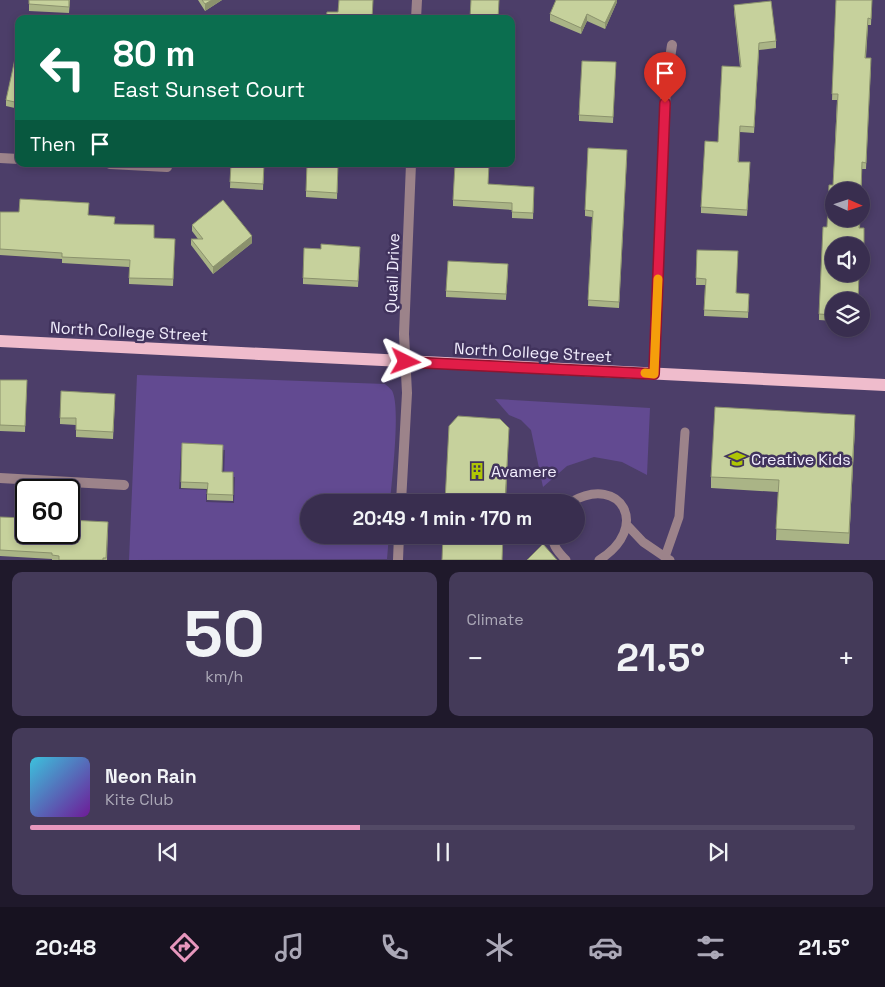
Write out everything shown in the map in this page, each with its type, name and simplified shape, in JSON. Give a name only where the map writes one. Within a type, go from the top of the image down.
[{"type":"main road","name":"North College Street","points":[[0,341],[885,384]]},
{"type":"street","points":[[416,15],[417,0]]},
{"type":"street","points":[[654,374],[666,84],[672,45]]},
{"type":"street","points":[[0,158],[15,159]]},
{"type":"street","name":"Quail Drive","points":[[402,494],[408,393],[404,334],[411,167]]},
{"type":"street","points":[[0,478],[124,485]]},
{"type":"street","points":[[398,560],[399,544]]},
{"type":"lane","points":[[627,525],[643,542],[668,558],[679,517],[685,432]]},
{"type":"lane","points":[[585,496],[601,493],[612,497],[621,504],[626,515],[627,525],[618,545],[599,560]]},
{"type":"lane","points":[[553,544],[558,553],[566,560]]},
{"type":"shaded area","points":[[137,375],[385,384],[392,390],[396,415],[391,494],[300,494],[300,544],[388,544],[387,559],[129,560]],"holes":[[[181,448],[225,450],[224,477],[235,477],[234,503],[206,502],[206,490],[179,489]]]},
{"type":"shaded area","points":[[495,399],[650,408],[647,475],[622,462],[594,457],[567,466],[543,487],[531,430],[521,420],[509,415]]},
{"type":"building","points":[[29,0],[69,0],[69,7],[29,4]]},
{"type":"building","points":[[202,0],[212,0],[205,4]]},
{"type":"building","points":[[339,0],[373,0],[372,15],[327,15],[327,12],[338,12]]},
{"type":"building","points":[[471,0],[499,0],[498,15],[470,15]]},
{"type":"building","points":[[556,0],[616,0],[605,23],[587,14],[581,28],[550,14]]},
{"type":"building","points":[[836,0],[872,0],[871,19],[868,18],[865,58],[871,58],[866,163],[862,162],[861,182],[833,182],[838,94],[832,94]]},
{"type":"building","points":[[771,1],[776,41],[759,43],[754,127],[740,126],[738,162],[750,162],[747,210],[701,207],[705,141],[718,142],[722,66],[741,67],[734,5]]},
{"type":"building","points":[[15,59],[15,102],[6,100]]},
{"type":"building","points":[[582,61],[616,62],[613,117],[579,115]]},
{"type":"building","points":[[588,148],[627,150],[619,302],[588,300],[593,211],[585,210]]},
{"type":"building","points":[[231,167],[264,167],[263,184],[230,182]]},
{"type":"building","points":[[307,167],[338,167],[337,193],[306,191]]},
{"type":"building","points":[[455,167],[489,167],[488,184],[534,187],[533,213],[512,212],[512,203],[453,200]]},
{"type":"building","points":[[20,199],[89,203],[88,215],[115,217],[114,224],[154,225],[154,238],[175,239],[173,279],[129,278],[130,260],[62,257],[62,253],[0,249],[0,212],[19,212]]},
{"type":"building","points":[[223,200],[252,236],[213,267],[191,239],[203,239],[192,225]]},
{"type":"building","points":[[823,227],[864,228],[864,237],[825,237],[825,282],[859,282],[858,292],[825,292],[825,314],[819,314]]},
{"type":"building","points":[[321,244],[360,247],[358,281],[303,278],[304,248],[321,249]]},
{"type":"building","points":[[697,250],[738,251],[736,293],[749,294],[748,312],[704,310],[706,279],[696,278]]},
{"type":"building","points":[[448,261],[508,264],[506,294],[446,291]]},
{"type":"building","points":[[0,380],[27,380],[25,426],[0,425]]},
{"type":"building","points":[[61,391],[115,394],[113,432],[76,430],[76,418],[60,418]]},
{"type":"building","points":[[715,407],[855,415],[849,533],[776,529],[779,480],[711,477]]},
{"type":"building","name":"Avamere","points":[[458,416],[500,419],[509,428],[505,494],[445,494],[449,426]]},
{"type":"building","points":[[182,443],[223,445],[222,472],[233,472],[233,495],[207,494],[208,483],[181,482]]},
{"type":"building","points":[[0,517],[15,518],[15,544],[80,544],[80,521],[108,522],[106,558],[103,558],[103,560],[59,560],[59,556],[52,555],[52,553],[0,550]]},
{"type":"building","points":[[443,544],[503,544],[502,560],[442,560]]},
{"type":"building","points":[[543,544],[557,560],[527,560]]},
{"type":"slow traffic","points":[[645,373],[654,374],[658,279]]},
{"type":"place","name":"Creative Kids","points":[[737,459]]},
{"type":"place","name":"Avamere","points":[[477,471]]},
{"type":"route","points":[[406,362],[654,374],[665,103]]}]
